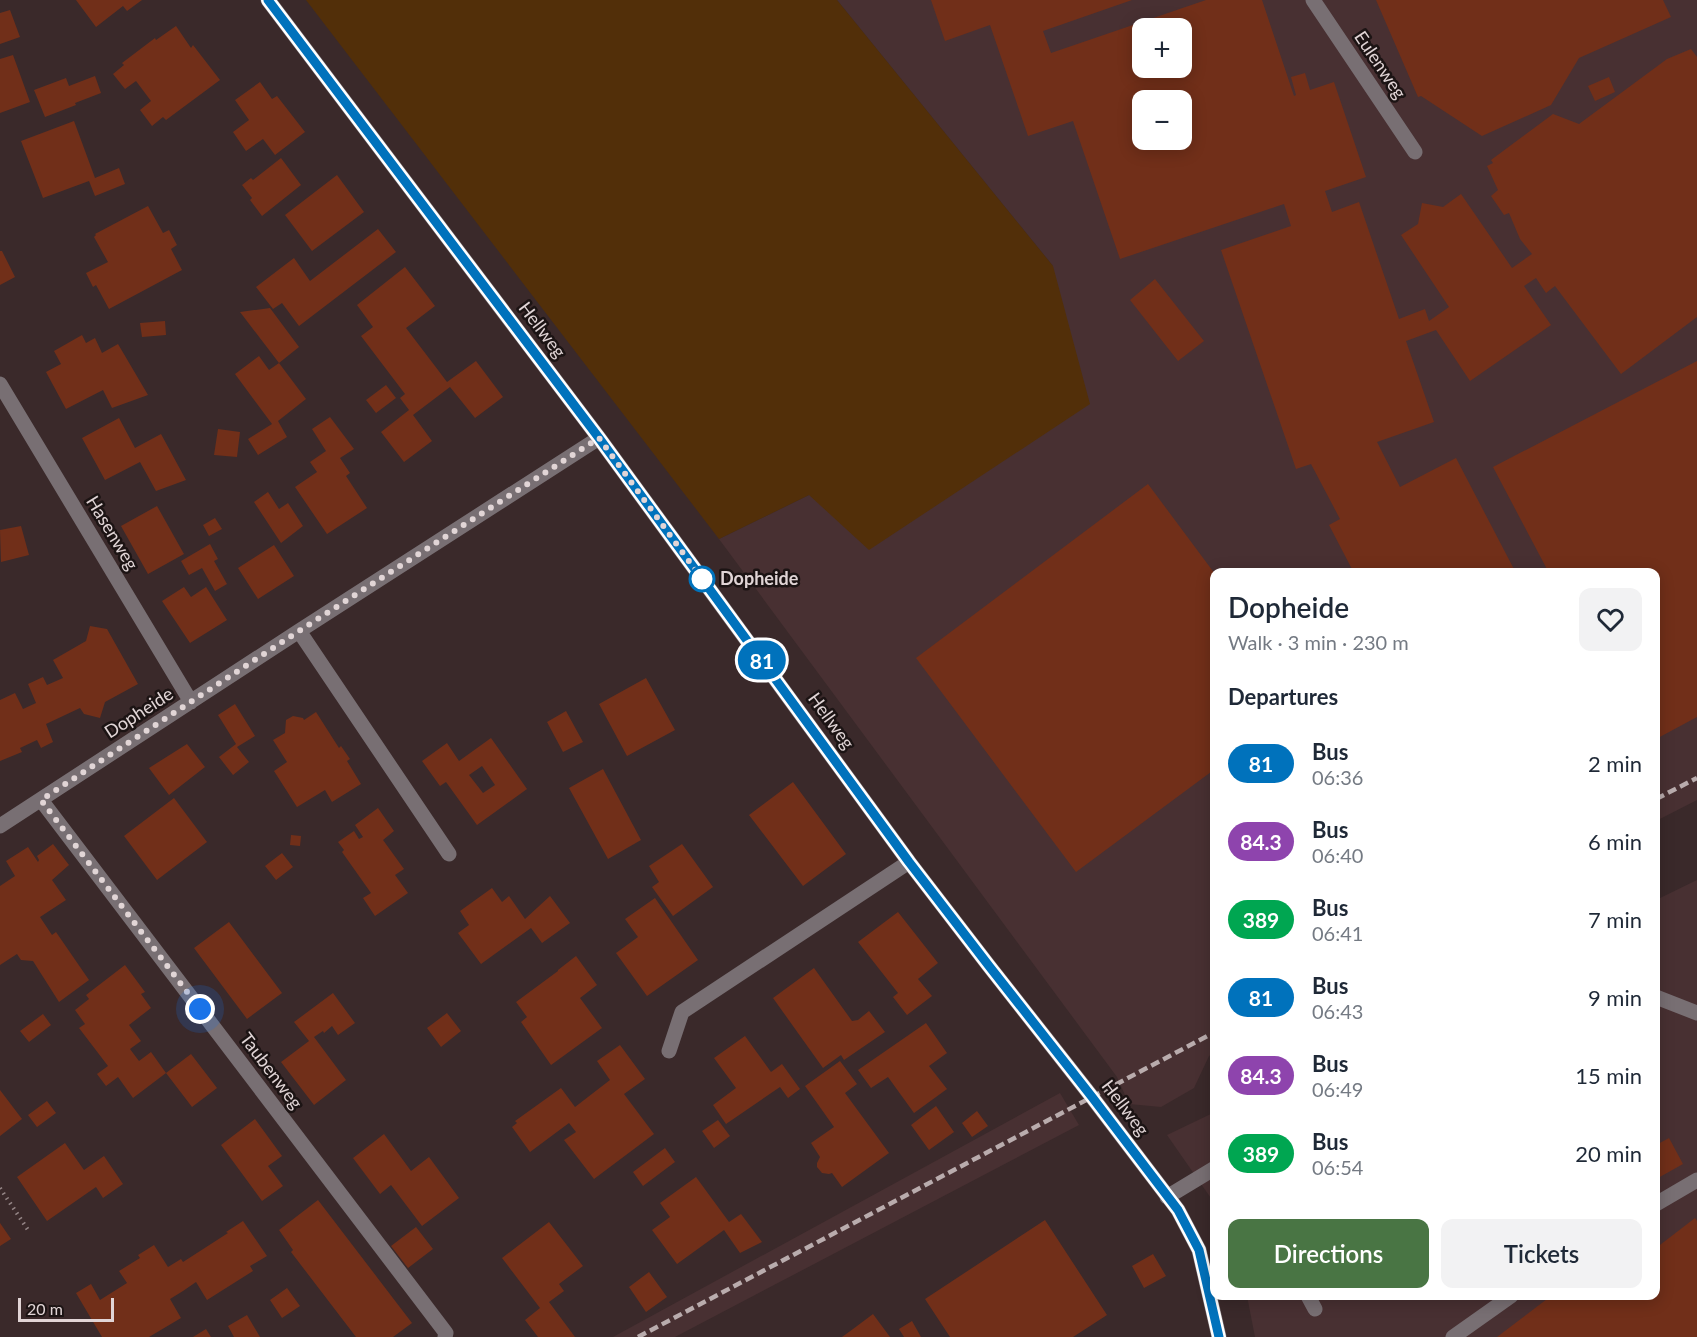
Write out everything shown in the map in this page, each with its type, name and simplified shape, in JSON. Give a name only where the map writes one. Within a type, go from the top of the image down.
[{"type":"street","name":"Hellweg","points":[[268,0],[599,438],[909,862],[1178,1210],[1199,1250],[1210,1298]]},
{"type":"street","name":"Eulenweg","points":[[1313,0],[1415,152]]},
{"type":"street","name":"Hasenweg","points":[[0,384],[191,702]]},
{"type":"street","name":"Dopheide","points":[[0,826],[599,438]]},
{"type":"street","points":[[299,631],[449,854]]},
{"type":"street","name":"Taubenweg","points":[[41,800],[446,1333],[445,1337]]},
{"type":"street","points":[[669,1051],[682,1012],[909,862]]},
{"type":"street","points":[[1660,999],[1697,1013]]},
{"type":"street","points":[[1167,1197],[1210,1171]]},
{"type":"street","points":[[1660,1202],[1697,1180]]},
{"type":"street","name":"Hellweg","points":[[1210,1300],[1219,1337]]},
{"type":"street","points":[[1453,1337],[1505,1300]]},
{"type":"path","points":[[0,1188],[28,1230]]},
{"type":"shaded area","points":[[306,0],[837,0],[1053,266],[1090,404],[869,550],[809,495],[719,539]]},
{"type":"shaded area","points":[[837,0],[1697,0],[1697,800],[1660,819],[1660,568],[1210,568],[1210,1056],[1194,1088],[1161,1107],[1129,1104],[1117,1077],[719,539],[809,495],[1053,266]]},
{"type":"shaded area","points":[[1697,880],[1697,1337],[1255,1337],[1248,1300],[1660,1300],[1660,898]]},
{"type":"shaded area","points":[[1060,1093],[1079,1125],[675,1337],[613,1337]]},
{"type":"shaded area","points":[[1210,1114],[1210,1197],[1167,1135]]},
{"type":"building","points":[[76,0],[142,0],[127,11],[123,6],[96,27]]},
{"type":"building","points":[[931,0],[1132,0],[1043,31],[1051,53],[1132,25],[1132,78],[1192,78],[1192,18],[1153,18],[1206,0],[1262,0],[1294,96],[1296,95],[1291,77],[1305,73],[1310,90],[1334,82],[1366,177],[1325,191],[1332,212],[1359,202],[1399,319],[1425,309],[1429,321],[1449,307],[1401,235],[1418,224],[1422,203],[1443,207],[1461,194],[1512,268],[1532,254],[1520,239],[1509,213],[1504,215],[1491,196],[1498,190],[1487,166],[1493,163],[1491,160],[1553,114],[1579,124],[1667,59],[1691,49],[1697,57],[1697,317],[1621,374],[1555,286],[1546,293],[1536,278],[1524,286],[1551,325],[1470,381],[1436,330],[1406,341],[1434,422],[1377,442],[1400,487],[1456,458],[1513,568],[1351,568],[1329,525],[1340,519],[1311,464],[1296,469],[1221,250],[1291,226],[1284,204],[1120,259],[1073,121],[1028,136],[990,25],[945,41]]},
{"type":"building","points":[[1376,0],[1663,0],[1671,17],[1579,58],[1551,105],[1482,136],[1421,96],[1418,97]]},
{"type":"building","points":[[10,10],[20,37],[0,44],[0,13]]},
{"type":"building","points":[[176,26],[191,48],[193,45],[220,80],[166,120],[163,117],[152,126],[140,110],[151,101],[136,81],[125,89],[113,74],[124,65],[122,63],[155,38],[156,40]]},
{"type":"building","points":[[13,55],[30,102],[0,113],[0,59]]},
{"type":"building","points":[[95,76],[101,93],[45,117],[34,90],[66,78],[69,86]]},
{"type":"building","points":[[1609,77],[1615,92],[1595,101],[1588,86]]},
{"type":"building","points":[[260,82],[272,99],[277,96],[305,132],[275,155],[263,139],[246,151],[233,132],[249,120],[235,100]]},
{"type":"building","points":[[74,121],[95,178],[119,168],[125,184],[95,196],[89,181],[43,198],[21,141]]},
{"type":"building","points":[[281,158],[301,185],[262,216],[242,185],[251,178],[253,180]]},
{"type":"building","points":[[337,175],[364,212],[312,251],[285,215]]},
{"type":"building","points":[[148,206],[163,233],[169,230],[177,245],[171,249],[182,270],[109,309],[96,285],[93,287],[86,273],[108,262],[94,237],[95,234]]},
{"type":"building","points":[[378,229],[396,252],[299,326],[282,303],[273,309],[256,287],[294,258],[310,281]]},
{"type":"building","points":[[0,251],[15,277],[0,285]]},
{"type":"building","points":[[405,267],[435,306],[406,328],[447,382],[476,361],[503,397],[475,418],[450,387],[413,415],[432,441],[404,462],[381,432],[409,410],[400,398],[405,394],[361,336],[373,327],[357,305]]},
{"type":"building","points":[[1155,279],[1204,341],[1178,361],[1130,300]]},
{"type":"building","points":[[270,308],[299,347],[279,363],[240,312]]},
{"type":"building","points":[[165,321],[166,335],[142,337],[140,323]]},
{"type":"building","points":[[82,335],[86,343],[95,338],[102,353],[118,344],[148,395],[112,408],[103,390],[66,409],[46,372],[61,364],[54,351]]},
{"type":"building","points":[[259,356],[269,370],[279,363],[306,399],[278,421],[287,437],[258,455],[248,439],[272,424],[235,374]]},
{"type":"building","points":[[1697,361],[1697,717],[1660,737],[1660,568],[1546,568],[1493,467]]},
{"type":"building","points":[[386,385],[396,398],[376,413],[366,400]]},
{"type":"building","points":[[330,417],[354,449],[340,458],[350,473],[346,476],[367,508],[327,534],[295,487],[317,472],[310,462],[326,451],[312,429]]},
{"type":"building","points":[[119,418],[135,448],[161,434],[186,480],[156,491],[140,462],[105,480],[82,438]]},
{"type":"building","points":[[218,429],[240,432],[237,457],[214,455]]},
{"type":"building","points":[[1148,484],[1211,568],[1210,773],[1076,872],[916,658]]},
{"type":"building","points":[[268,492],[279,509],[288,503],[303,526],[281,543],[254,502]]},
{"type":"building","points":[[157,506],[184,554],[148,574],[121,526]]},
{"type":"building","points":[[215,518],[222,529],[209,536],[203,525]]},
{"type":"building","points":[[21,526],[29,555],[1,562],[0,530]]},
{"type":"building","points":[[210,544],[218,559],[214,561],[227,584],[215,591],[202,568],[189,575],[181,561]]},
{"type":"building","points":[[274,545],[294,576],[258,599],[238,568]]},
{"type":"building","points":[[184,587],[191,597],[206,587],[227,620],[190,643],[162,601]]},
{"type":"building","points":[[90,626],[107,629],[138,684],[105,702],[100,718],[84,714],[80,708],[46,724],[53,742],[41,748],[37,740],[20,748],[22,752],[0,761],[0,700],[15,693],[23,709],[36,703],[28,684],[43,677],[47,685],[63,678],[53,660],[86,641]]},
{"type":"building","points":[[646,678],[675,730],[627,756],[599,704]]},
{"type":"building","points":[[235,704],[255,736],[237,747],[249,762],[233,775],[219,757],[236,744],[218,715]]},
{"type":"building","points":[[566,711],[583,742],[563,752],[547,722]]},
{"type":"building","points":[[316,712],[339,748],[341,746],[350,759],[347,761],[361,784],[332,802],[325,790],[297,807],[274,771],[287,762],[273,740],[285,733],[286,720],[293,716],[304,720]]},
{"type":"building","points":[[491,738],[527,789],[477,825],[446,782],[440,786],[422,761],[447,743],[459,761]],"holes":[[[482,766],[495,785],[483,793],[469,775]]]},
{"type":"building","points":[[187,744],[205,767],[169,795],[149,768]]},
{"type":"building","points":[[603,769],[641,840],[608,859],[569,788]]},
{"type":"building","points":[[793,782],[846,854],[803,886],[749,815]]},
{"type":"building","points":[[174,798],[207,842],[157,880],[124,836]]},
{"type":"building","points":[[378,808],[394,831],[383,840],[404,869],[395,875],[408,893],[375,916],[363,898],[371,893],[342,852],[344,850],[338,842],[354,831],[359,839],[363,837],[355,825]]},
{"type":"building","points":[[291,835],[301,836],[300,846],[290,845]]},
{"type":"building","points":[[53,844],[69,865],[52,880],[66,900],[40,917],[52,935],[56,932],[89,980],[59,1002],[33,961],[21,960],[17,954],[0,965],[0,886],[15,876],[6,861],[28,847],[38,862],[37,856]]},
{"type":"building","points":[[682,844],[713,887],[673,916],[652,887],[659,882],[649,866]]},
{"type":"building","points":[[282,853],[293,867],[276,880],[265,866]]},
{"type":"building","points":[[492,888],[502,902],[509,896],[525,919],[550,896],[570,923],[542,943],[531,928],[481,964],[458,933],[469,925],[460,911]]},
{"type":"building","points":[[655,898],[698,960],[647,996],[616,953],[638,937],[625,919]]},
{"type":"building","points":[[898,912],[938,963],[918,979],[932,996],[907,1015],[893,997],[898,993],[858,942]]},
{"type":"building","points":[[229,922],[282,993],[247,1019],[194,948]]},
{"type":"building","points":[[576,956],[597,985],[580,998],[602,1028],[551,1065],[521,1022],[527,1017],[516,1002]]},
{"type":"building","points":[[125,965],[145,992],[141,994],[151,1008],[129,1025],[141,1041],[130,1049],[139,1061],[151,1052],[166,1073],[133,1098],[118,1077],[106,1086],[97,1074],[108,1066],[79,1028],[85,1024],[75,1010],[89,999],[86,995]]},
{"type":"building","points":[[814,968],[852,1021],[858,1020],[869,1011],[885,1032],[844,1060],[841,1055],[823,1068],[773,998]]},
{"type":"building","points":[[333,993],[355,1023],[338,1035],[332,1026],[324,1033],[323,1031],[314,1037],[346,1080],[314,1105],[281,1062],[309,1041],[294,1022]]},
{"type":"building","points":[[447,1013],[461,1031],[441,1047],[427,1028]]},
{"type":"building","points":[[43,1014],[51,1025],[29,1042],[20,1031]]},
{"type":"building","points":[[926,1023],[947,1053],[929,1066],[947,1089],[914,1113],[888,1077],[871,1088],[858,1070]]},
{"type":"building","points":[[745,1036],[771,1072],[782,1064],[800,1089],[788,1098],[780,1087],[726,1124],[713,1105],[736,1088],[714,1058]]},
{"type":"building","points":[[620,1045],[645,1079],[624,1094],[654,1134],[594,1179],[564,1140],[576,1132],[569,1123],[530,1152],[512,1127],[517,1123],[515,1121],[561,1088],[575,1107],[610,1080],[597,1061]]},
{"type":"building","points":[[191,1054],[217,1088],[192,1107],[166,1073]]},
{"type":"building","points":[[840,1061],[857,1084],[845,1093],[889,1153],[842,1187],[832,1173],[822,1173],[817,1167],[820,1157],[811,1143],[834,1127],[805,1086]]},
{"type":"building","points":[[0,1090],[22,1119],[0,1136]]},
{"type":"building","points":[[47,1101],[56,1113],[37,1127],[28,1115]]},
{"type":"building","points":[[936,1106],[954,1132],[929,1150],[911,1125]]},
{"type":"building","points":[[977,1111],[988,1126],[972,1137],[962,1123]]},
{"type":"building","points":[[255,1119],[282,1156],[268,1166],[283,1186],[262,1201],[221,1145]]},
{"type":"building","points":[[718,1120],[730,1136],[714,1148],[702,1131]]},
{"type":"building","points":[[384,1134],[411,1171],[429,1157],[459,1198],[422,1226],[391,1185],[380,1194],[353,1158]]},
{"type":"building","points":[[1669,1138],[1683,1164],[1660,1177],[1660,1143]]},
{"type":"building","points":[[65,1143],[84,1170],[104,1156],[123,1184],[103,1198],[96,1187],[47,1221],[17,1177]]},
{"type":"building","points":[[665,1148],[675,1162],[643,1186],[633,1172]]},
{"type":"building","points":[[696,1177],[729,1222],[741,1214],[762,1242],[740,1253],[724,1230],[677,1264],[652,1230],[670,1217],[660,1203]]},
{"type":"building","points":[[318,1200],[412,1323],[393,1337],[356,1337],[291,1252],[293,1250],[279,1230]]},
{"type":"building","points":[[1695,1218],[1697,1221],[1697,1337],[1497,1337],[1546,1300],[1660,1300],[1660,1245]]},
{"type":"building","points":[[1045,1220],[1107,1315],[1073,1337],[950,1337],[925,1299]]},
{"type":"building","points":[[243,1221],[267,1256],[250,1266],[253,1271],[207,1300],[196,1282],[170,1299],[181,1318],[149,1337],[102,1337],[76,1293],[91,1284],[100,1300],[127,1283],[119,1271],[140,1258],[138,1255],[154,1245],[168,1267],[181,1259],[183,1262]]},
{"type":"building","points":[[549,1222],[583,1266],[559,1284],[564,1291],[549,1302],[575,1337],[538,1337],[525,1320],[540,1308],[502,1258]]},
{"type":"building","points":[[0,1223],[11,1239],[0,1246]]},
{"type":"building","points":[[416,1227],[433,1249],[408,1268],[391,1246]]},
{"type":"building","points":[[1153,1254],[1166,1276],[1144,1288],[1132,1266]]},
{"type":"building","points":[[649,1272],[667,1297],[646,1312],[629,1287]]},
{"type":"building","points":[[287,1288],[300,1306],[282,1318],[270,1300]]},
{"type":"building","points":[[873,1314],[890,1337],[842,1337],[853,1329]]},
{"type":"building","points":[[247,1315],[260,1337],[234,1337],[228,1326]]},
{"type":"building","points":[[912,1321],[921,1337],[904,1337],[899,1329]]},
{"type":"building","points":[[206,1329],[211,1337],[193,1337]]},
{"type":"railway","points":[[1660,797],[1697,778]]},
{"type":"railway","points":[[638,1337],[1210,1035]]},
{"type":"bus line","name":"81","points":[[268,0],[599,438],[909,862],[1178,1210],[1199,1250],[1210,1298]]},
{"type":"bus line","name":"81","points":[[1210,1300],[1219,1337]]},
{"type":"place","name":"Dopheide","points":[[702,579]]},
{"type":"route","points":[[200,1009],[41,800],[599,438],[702,579]]}]
